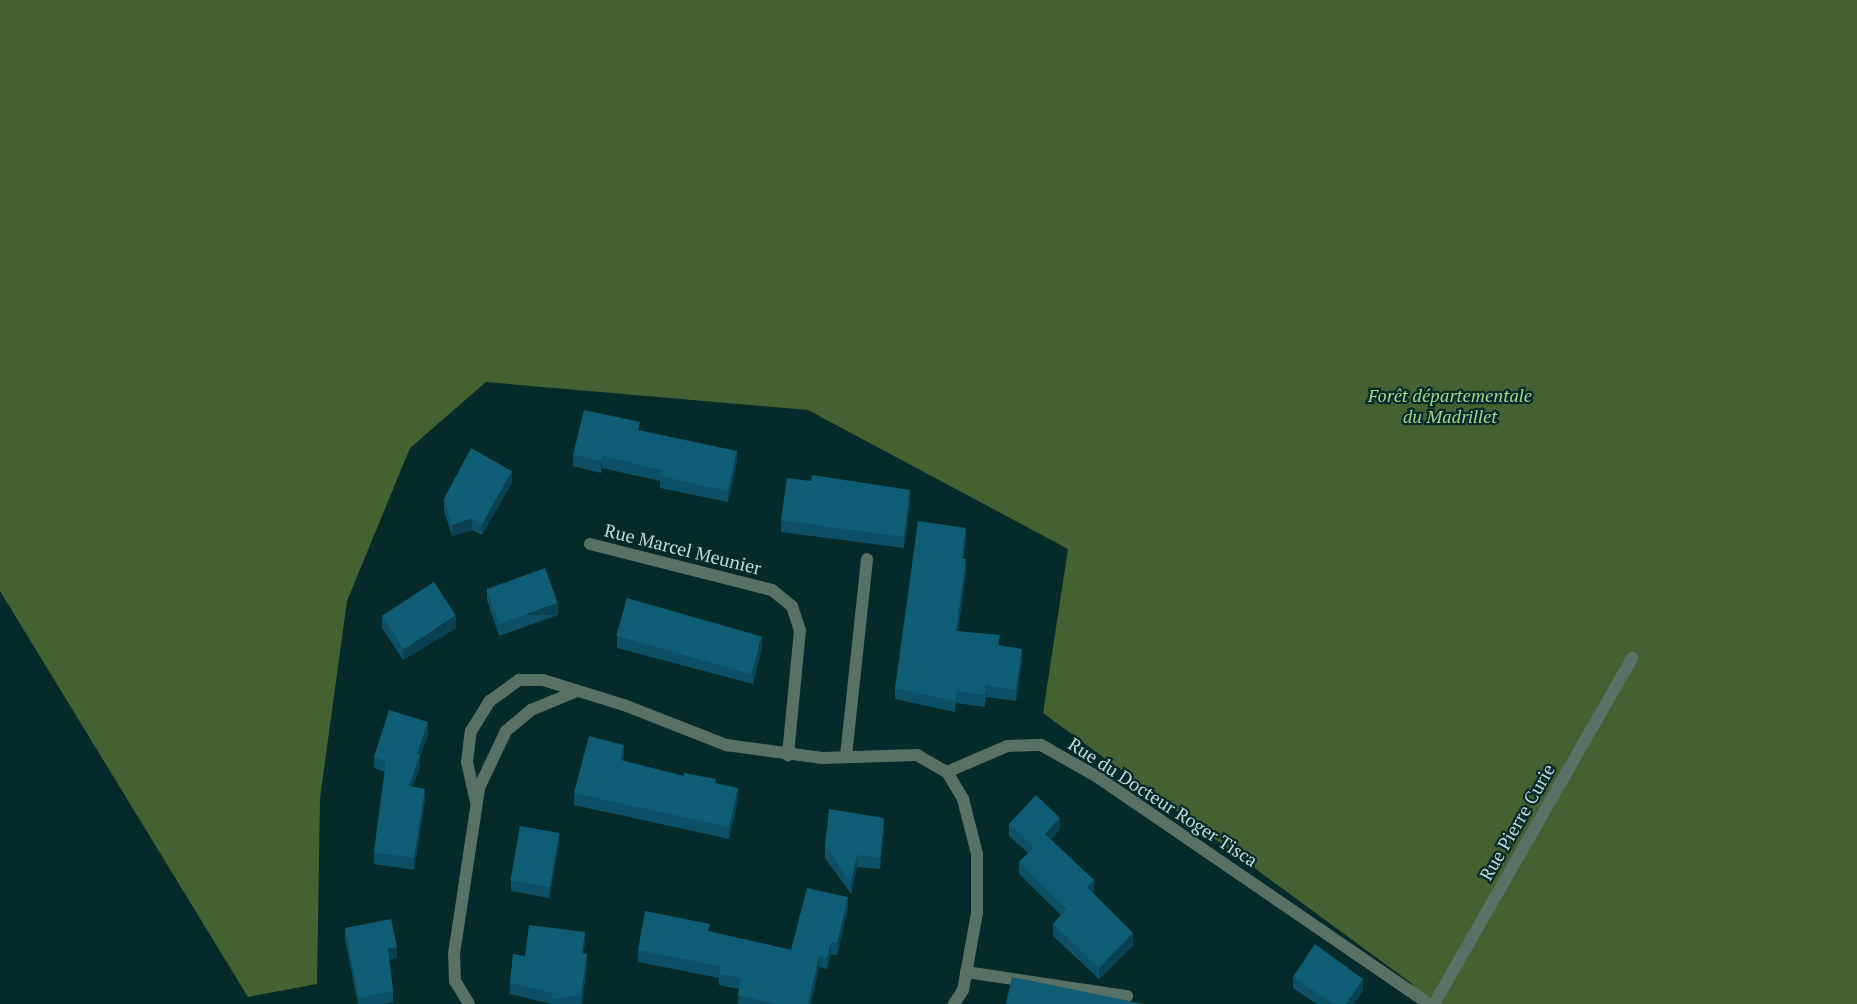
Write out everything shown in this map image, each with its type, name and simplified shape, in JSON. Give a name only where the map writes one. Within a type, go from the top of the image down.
[{"type":"street","name":"Rue Marcel Meunier","points":[[590,544],[772,590],[792,606],[800,630],[788,755]]},
{"type":"street","points":[[846,756],[867,559]]},
{"type":"street","name":"Rue Pierre Curie","points":[[1434,1004],[1632,658]]},
{"type":"street","points":[[477,802],[467,762],[471,731],[490,700],[519,680],[543,680],[726,745],[788,755],[917,755],[947,772],[963,799],[977,854],[977,913],[963,990],[954,1004]]},
{"type":"street","points":[[469,1004],[455,981],[454,954],[477,802],[490,758],[506,730],[531,710],[578,691]]},
{"type":"street","name":"Rue du Docteur Roger Tisca","points":[[947,772],[1006,746],[1041,745],[1096,776],[1429,1004]]},
{"type":"street","points":[[966,972],[1127,996]]},
{"type":"green space","name":"Forêt départementale du Madrillet","points":[[0,0],[1857,0],[1857,1004],[1424,1004],[1411,983],[1043,713],[1068,549],[808,410],[486,382],[410,448],[347,601],[320,798],[317,984],[248,997],[0,591]]},
{"type":"building","points":[[584,410],[640,422],[638,430],[737,451],[728,491],[660,476],[662,470],[602,456],[601,461],[573,455]]},
{"type":"building","points":[[471,448],[512,471],[482,524],[472,518],[452,525],[444,499]]},
{"type":"building","points":[[812,475],[910,490],[904,537],[781,520],[787,478],[811,481]]},
{"type":"building","points":[[918,521],[966,528],[962,558],[966,559],[956,631],[1000,635],[998,645],[1022,649],[1016,690],[986,685],[985,695],[956,691],[955,701],[895,688]]},
{"type":"building","points":[[545,568],[558,603],[499,624],[487,589]]},
{"type":"building","points":[[434,582],[456,616],[404,649],[382,616]]},
{"type":"building","points":[[627,598],[762,637],[751,674],[616,635]]},
{"type":"building","points":[[389,710],[428,722],[409,786],[425,789],[414,858],[374,852],[386,761],[374,757]]},
{"type":"building","points":[[589,736],[624,745],[621,760],[684,776],[684,773],[716,779],[715,783],[738,788],[729,827],[574,793]]},
{"type":"building","points":[[1036,795],[1060,818],[1045,834],[1094,880],[1087,887],[1133,933],[1099,968],[1053,924],[1067,909],[1019,862],[1034,847],[1009,824]]},
{"type":"building","points":[[829,809],[884,818],[880,858],[857,855],[851,882],[825,846]]},
{"type":"building","points":[[520,826],[559,833],[550,887],[510,880]]},
{"type":"building","points":[[807,888],[848,897],[837,943],[831,942],[827,958],[819,956],[808,1004],[775,1004],[738,995],[741,978],[719,974],[720,966],[638,950],[645,911],[710,924],[708,931],[791,950]]},
{"type":"building","points":[[391,919],[397,947],[388,949],[393,991],[359,998],[345,928]]},
{"type":"building","points":[[529,925],[585,932],[582,953],[587,954],[581,995],[552,999],[553,993],[510,983],[513,954],[525,956]]},
{"type":"building","points":[[1315,944],[1363,979],[1346,1004],[1334,1004],[1293,977]]},
{"type":"building","points":[[1012,977],[1144,1004],[1006,1004]]}]
